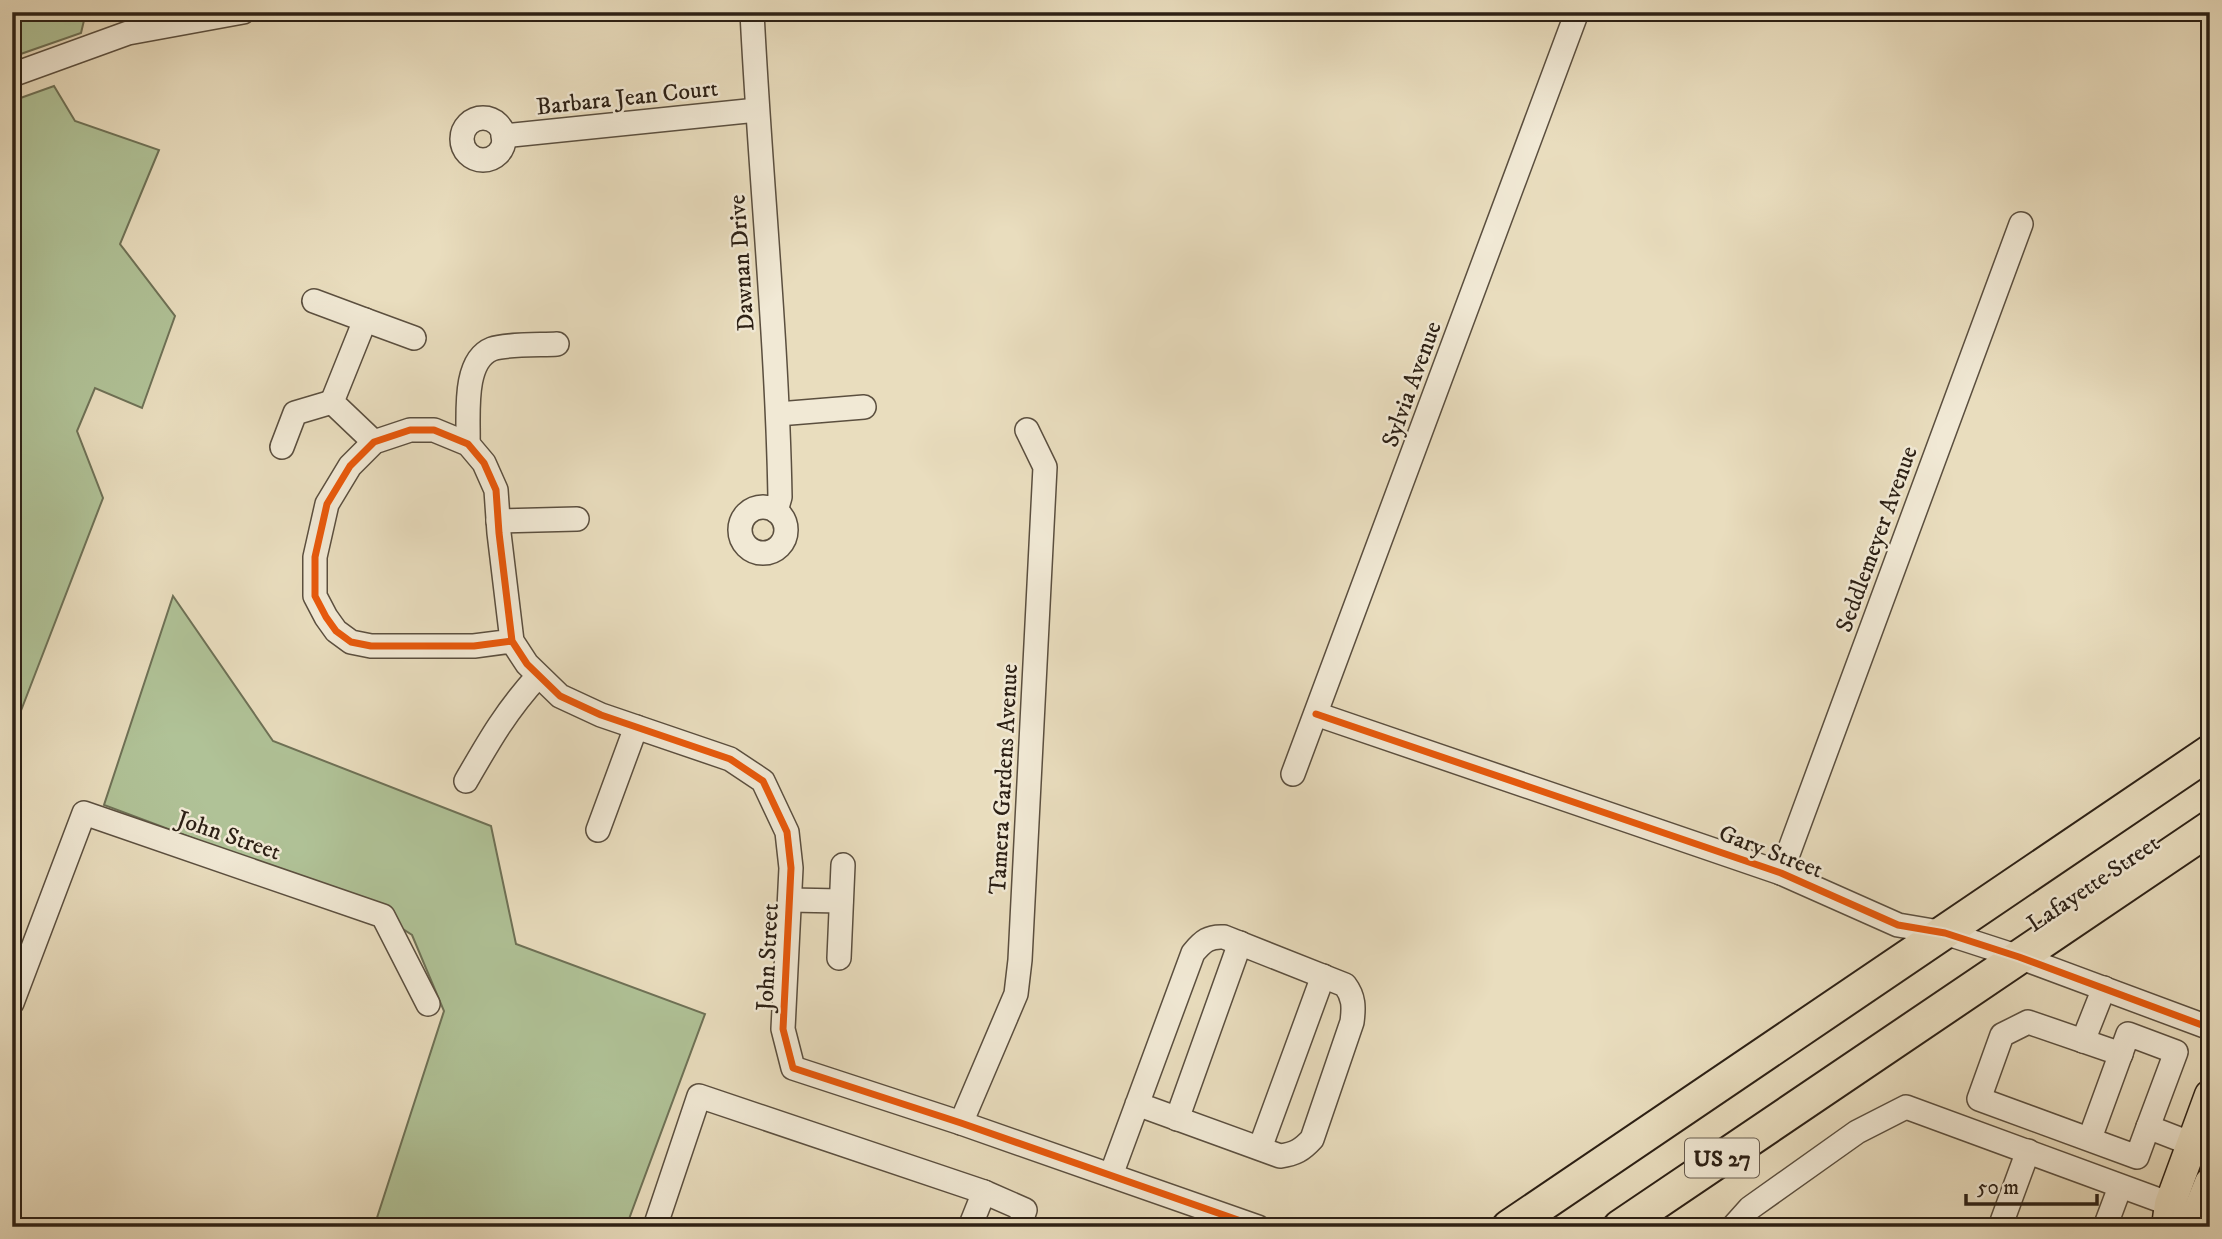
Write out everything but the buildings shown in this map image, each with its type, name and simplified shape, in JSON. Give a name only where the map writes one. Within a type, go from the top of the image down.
[{"type":"highway","name":"Lafayette Street","points":[[1509,1227],[2210,752]]},
{"type":"highway","name":"Lafayette Street","points":[[1620,1227],[2210,828]]},
{"type":"main road","points":[[2175,1219],[2192,1144],[2210,1095]]},
{"type":"main road","points":[[2175,1219],[2199,1210],[2210,1183]]},
{"type":"street","points":[[12,75],[128,33],[243,12]]},
{"type":"street","name":"Dawnan Drive","points":[[752,12],[778,414],[780,497],[776,511]]},
{"type":"street","name":"Sylvia Avenue","points":[[1293,774],[1577,12]]},
{"type":"street","name":"Barbara Jean Court","points":[[503,136],[757,110]]},
{"type":"street","name":"Seddlemeyer Avenue","points":[[1781,873],[2021,224]]},
{"type":"street","points":[[314,301],[414,338]]},
{"type":"street","points":[[332,402],[365,320]]},
{"type":"street","points":[[512,641],[474,646],[371,646],[351,642],[336,631],[315,596],[315,557],[327,504],[349,466],[374,442],[410,430],[435,430],[468,444],[471,374],[477,359],[492,349],[557,344]]},
{"type":"street","points":[[332,402],[374,442]]},
{"type":"street","points":[[282,447],[295,413],[332,402]]},
{"type":"street","points":[[778,414],[864,407]]},
{"type":"street","name":"Tamera Gardens Avenue","points":[[961,1123],[1016,994],[1020,960],[1045,467],[1027,430]]},
{"type":"street","name":"John Street","points":[[468,444],[484,463],[496,490],[512,641],[538,676],[560,696],[601,715],[730,759],[763,782],[787,832],[791,868],[783,1029],[793,1068],[961,1123],[1258,1227]]},
{"type":"street","points":[[498,521],[577,519]]},
{"type":"street","points":[[467,782],[513,702],[538,676]]},
{"type":"street","name":"Gary Street","points":[[1316,714],[1781,873],[1898,925],[1945,933],[2019,957],[2210,1028]]},
{"type":"street","points":[[598,830],[636,727]]},
{"type":"street","name":"John Street","points":[[12,1003],[84,813],[383,916],[428,1004]]},
{"type":"street","points":[[839,958],[843,865]]},
{"type":"street","points":[[790,900],[841,901]]},
{"type":"street","points":[[1111,1175],[1137,1104],[1193,953],[1202,942],[1213,937],[1224,937],[1345,985],[1351,994],[1352,1022],[1312,1139],[1303,1149],[1280,1156],[1137,1104]]},
{"type":"street","points":[[1177,1119],[1240,943]]},
{"type":"street","points":[[1260,1149],[1323,976]]},
{"type":"street","points":[[2083,1041],[2104,988]]},
{"type":"street","points":[[2090,1138],[2121,1054],[2128,1034],[2176,1052],[2137,1157],[1979,1099],[2001,1035],[2028,1022],[2121,1054]]},
{"type":"street","points":[[655,1227],[699,1096],[984,1192],[1025,1210],[1019,1227]]},
{"type":"street","points":[[1733,1227],[1750,1208],[1857,1132],[1906,1108],[2028,1150],[2120,1186],[2175,1219]]},
{"type":"street","points":[[2148,1127],[2192,1144]]},
{"type":"street","points":[[2000,1227],[2028,1150]]},
{"type":"street","points":[[2105,1227],[2120,1186]]},
{"type":"street","points":[[971,1227],[984,1192]]},
{"type":"green space","points":[[12,12],[86,12],[81,33],[12,57]]},
{"type":"green space","points":[[54,86],[75,121],[159,150],[120,244],[175,316],[142,408],[95,388],[77,431],[103,498],[12,734],[12,101]]},
{"type":"green space","points":[[173,596],[273,741],[491,826],[516,944],[705,1014],[626,1227],[374,1227],[444,1011],[412,935],[356,899],[104,805]]},
{"type":"cycle path","points":[[512,641],[474,646],[371,646],[351,642],[336,631],[326,617],[315,596],[315,557],[327,504],[350,466],[374,442],[410,430],[434,430],[468,444],[484,463],[496,490],[512,641],[527,664],[560,696],[601,715],[730,759],[763,781],[787,832],[791,868],[783,1029],[793,1068],[961,1123],[1258,1227]]},
{"type":"cycle path","points":[[1316,714],[1781,873],[1898,925],[1945,933],[2019,957],[2210,1028]]}]
